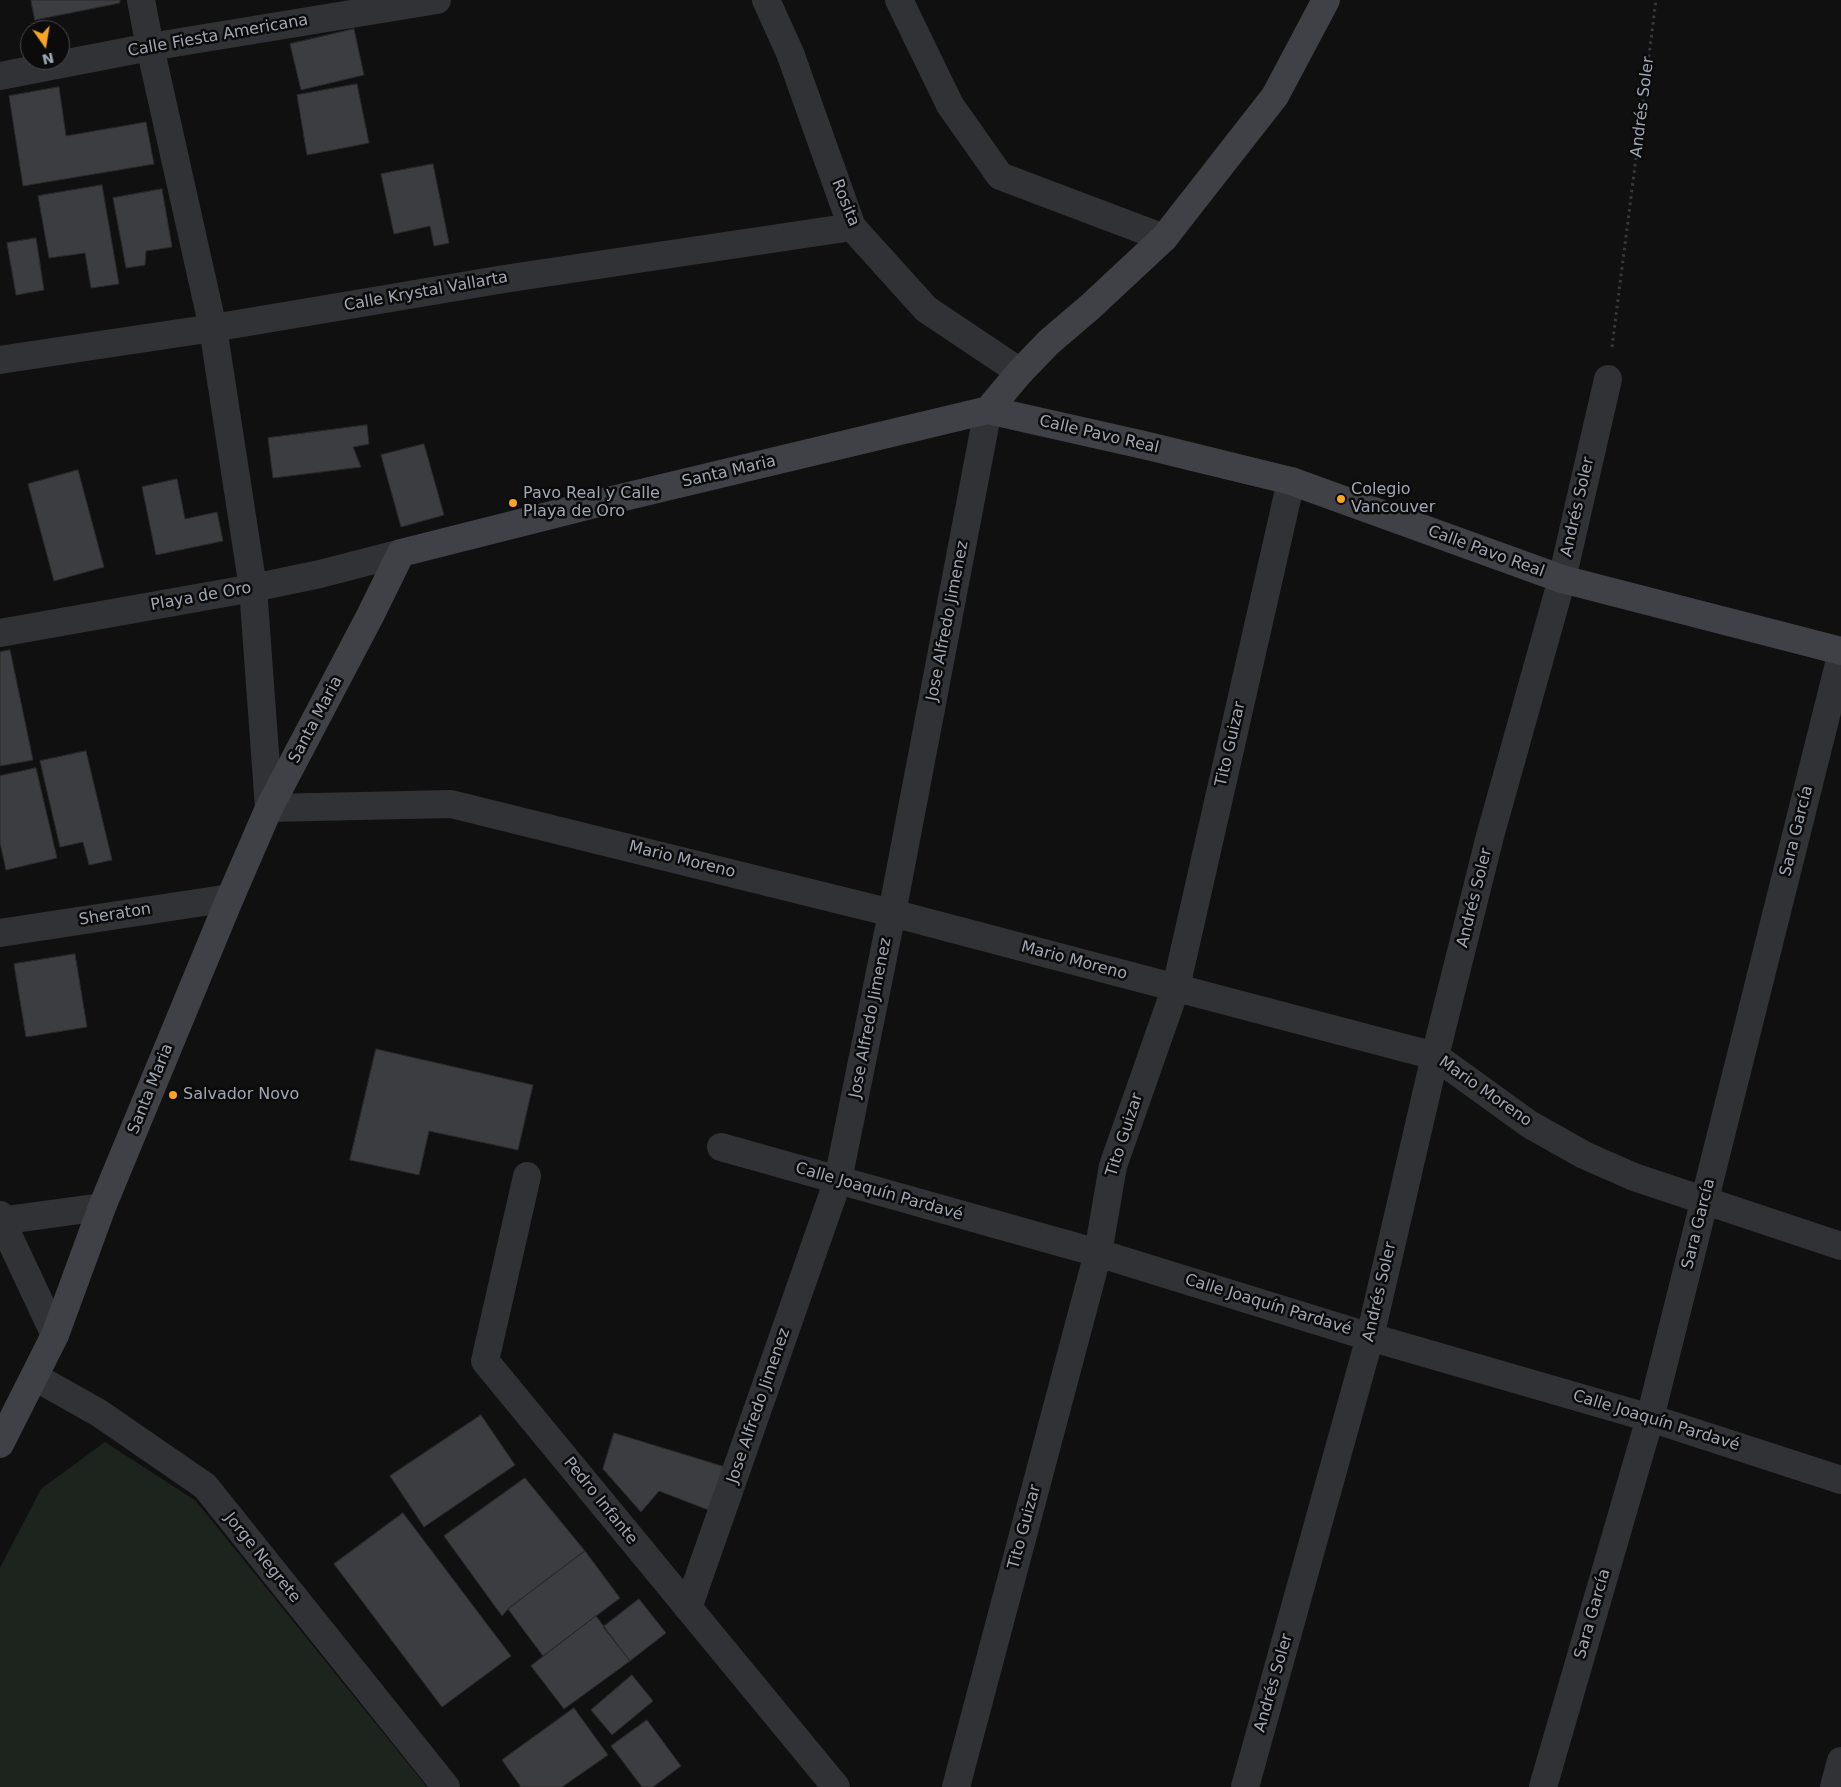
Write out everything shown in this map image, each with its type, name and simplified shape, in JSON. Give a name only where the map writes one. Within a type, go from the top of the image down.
[{"type":"street","points":[[141,0],[213,328],[253,588],[269,808]]},
{"type":"street","name":"Calle Fiesta Americana","points":[[0,76],[150,47],[437,0]]},
{"type":"street","name":"Rosita","points":[[766,0],[790,53],[852,227],[926,309],[1020,372]]},
{"type":"street","points":[[899,0],[950,105],[1000,176],[1164,238]]},
{"type":"street","points":[[988,410],[1020,372],[1049,342],[1090,307],[1164,238],[1275,96],[1326,0]]},
{"type":"street","name":"Calle Krystal Vallarta","points":[[0,360],[213,328],[504,279],[852,227]]},
{"type":"street","name":"Andrés Soler","points":[[1244,1787],[1370,1337],[1435,1056],[1490,836],[1562,579],[1608,379]]},
{"type":"street","name":"Calle Pavo Real","points":[[988,410],[1148,446],[1291,482],[1562,579],[1841,651]]},
{"type":"street","name":"Santa Maria","points":[[0,1444],[55,1335],[102,1207],[269,808],[401,553],[595,504],[988,410]]},
{"type":"street","name":"Jose Alfredo Jimenez","points":[[688,1608],[838,1180],[892,913],[988,410]]},
{"type":"street","name":"Tito Guizar","points":[[956,1787],[1098,1252],[1113,1166],[1176,987],[1291,482]]},
{"type":"street","name":"Playa de Oro","points":[[0,633],[253,588],[320,574],[401,553]]},
{"type":"street","name":"Sara García","points":[[1542,1787],[1650,1418],[1841,656]]},
{"type":"street","name":"Mario Moreno","points":[[269,808],[451,804],[892,913],[1435,1056],[1529,1124],[1584,1155],[1634,1178],[1841,1246]]},
{"type":"street","name":"Sheraton","points":[[0,933],[230,898]]},
{"type":"street","name":"Calle Joaquín Pardavé","points":[[721,1146],[1098,1252],[1370,1337],[1650,1418],[1841,1480]]},
{"type":"street","name":"Pedro Infante","points":[[527,1176],[485,1361],[836,1787]]},
{"type":"street","points":[[55,1335],[0,1219],[102,1207]]},
{"type":"street","name":"Jorge Negrete","points":[[35,1377],[99,1413],[205,1486],[446,1787]]},
{"type":"street","points":[[1834,1787],[1841,1762]]},
{"type":"path","name":"Andrés Soler","points":[[1608,379],[1656,0]]},
{"type":"shaded area","points":[[105,1442],[196,1501],[427,1787],[0,1787],[0,1568],[41,1489]]},
{"type":"building","points":[[31,0],[120,0],[120,3],[35,20]]},
{"type":"building","points":[[354,29],[364,75],[301,90],[290,44]]},
{"type":"building","points":[[357,84],[369,143],[307,155],[297,95]]},
{"type":"building","points":[[59,87],[66,136],[146,122],[154,164],[23,186],[9,96]]},
{"type":"building","points":[[433,164],[449,243],[434,246],[430,226],[394,234],[381,174]]},
{"type":"building","points":[[102,185],[119,284],[91,288],[85,253],[49,258],[38,196]]},
{"type":"building","points":[[162,189],[172,247],[146,251],[145,265],[126,268],[113,198]]},
{"type":"building","points":[[36,238],[44,290],[16,295],[7,243]]},
{"type":"building","points":[[367,425],[369,444],[353,447],[361,467],[273,478],[268,438]]},
{"type":"building","points":[[424,444],[444,515],[401,527],[381,455]]},
{"type":"building","points":[[78,470],[104,567],[54,581],[28,484]]},
{"type":"building","points":[[177,479],[185,519],[217,512],[223,541],[156,555],[142,487]]},
{"type":"building","points":[[10,650],[33,760],[0,766],[0,652]]},
{"type":"building","points":[[86,751],[112,860],[89,865],[83,842],[60,847],[40,761]]},
{"type":"building","points":[[36,768],[57,858],[6,870],[0,843],[0,776]]},
{"type":"building","points":[[75,954],[87,1027],[26,1037],[14,964]]},
{"type":"building","points":[[376,1049],[533,1085],[518,1150],[429,1131],[419,1175],[350,1160]]},
{"type":"building","points":[[481,1415],[515,1465],[424,1527],[390,1476]]},
{"type":"building","points":[[614,1433],[735,1470],[719,1514],[659,1491],[641,1512],[603,1469]]},
{"type":"building","points":[[525,1478],[585,1551],[508,1609],[502,1616],[444,1536]]},
{"type":"building","points":[[403,1513],[511,1656],[442,1707],[334,1564]]},
{"type":"building","points":[[585,1551],[620,1598],[543,1656],[508,1609]]},
{"type":"building","points":[[639,1599],[666,1633],[630,1661],[603,1627]]},
{"type":"building","points":[[596,1616],[630,1661],[564,1709],[531,1666]]},
{"type":"building","points":[[632,1675],[653,1701],[612,1735],[591,1710]]},
{"type":"building","points":[[574,1708],[608,1755],[562,1787],[521,1787],[502,1760]]},
{"type":"building","points":[[647,1720],[681,1766],[653,1787],[642,1787],[611,1746]]},
{"type":"place","name":"Colegio Vancouver","points":[[1341,499]]},
{"type":"place","name":"Pavo Real y Calle Playa de Oro","points":[[513,503]]},
{"type":"place","name":"Salvador Novo","points":[[173,1095]]}]
